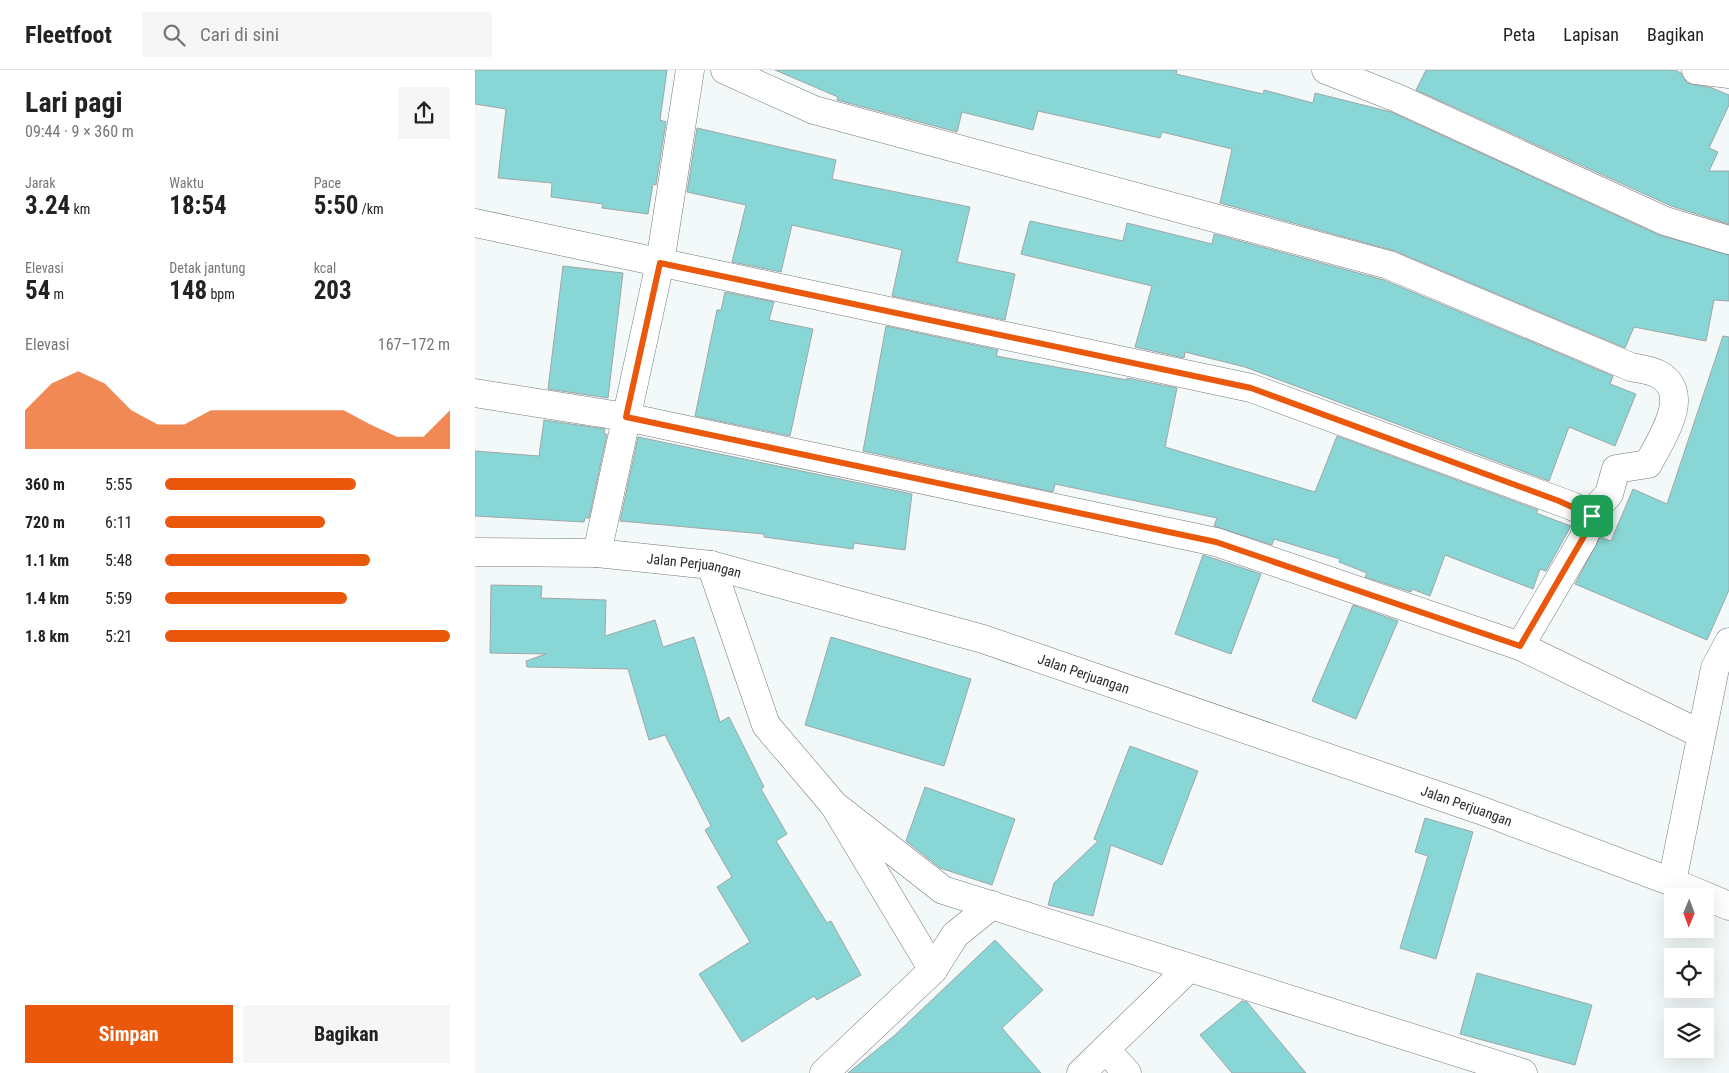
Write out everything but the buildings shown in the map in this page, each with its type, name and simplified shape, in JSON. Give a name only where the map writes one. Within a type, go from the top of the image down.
[{"type":"street","points":[[597,553],[660,263],[691,70]]},
{"type":"street","points":[[725,70],[814,110],[1389,265],[1631,367],[1658,374],[1669,384],[1674,399],[1673,417],[1648,464],[1616,469],[1609,494],[1597,507],[1583,538],[1520,646]]},
{"type":"street","points":[[1326,70],[1405,102],[1665,222],[1729,240]]},
{"type":"street","points":[[1696,70],[1729,74]]},
{"type":"street","points":[[475,222],[1251,388],[1559,501],[1592,516]]},
{"type":"street","points":[[475,393],[626,417],[1216,542],[1520,646],[1701,734]]},
{"type":"street","name":"Jalan Perjuangan","points":[[475,552],[597,553],[711,565],[983,639],[1480,810],[1672,882],[1729,906]]},
{"type":"street","points":[[711,565],[766,724],[833,805],[933,970]]},
{"type":"street","points":[[1672,882],[1715,668],[1729,642]]},
{"type":"street","points":[[833,805],[943,890],[1523,1073]]},
{"type":"street","points":[[824,1073],[933,970],[955,935],[992,905]]},
{"type":"street","points":[[1081,1073],[1189,968]]},
{"type":"street","points":[[1106,1050],[1127,1073]]},
{"type":"route","points":[[660,263],[1251,388],[1573,506],[1592,516],[1583,538],[1520,646],[1216,542],[626,417],[660,263]]}]
